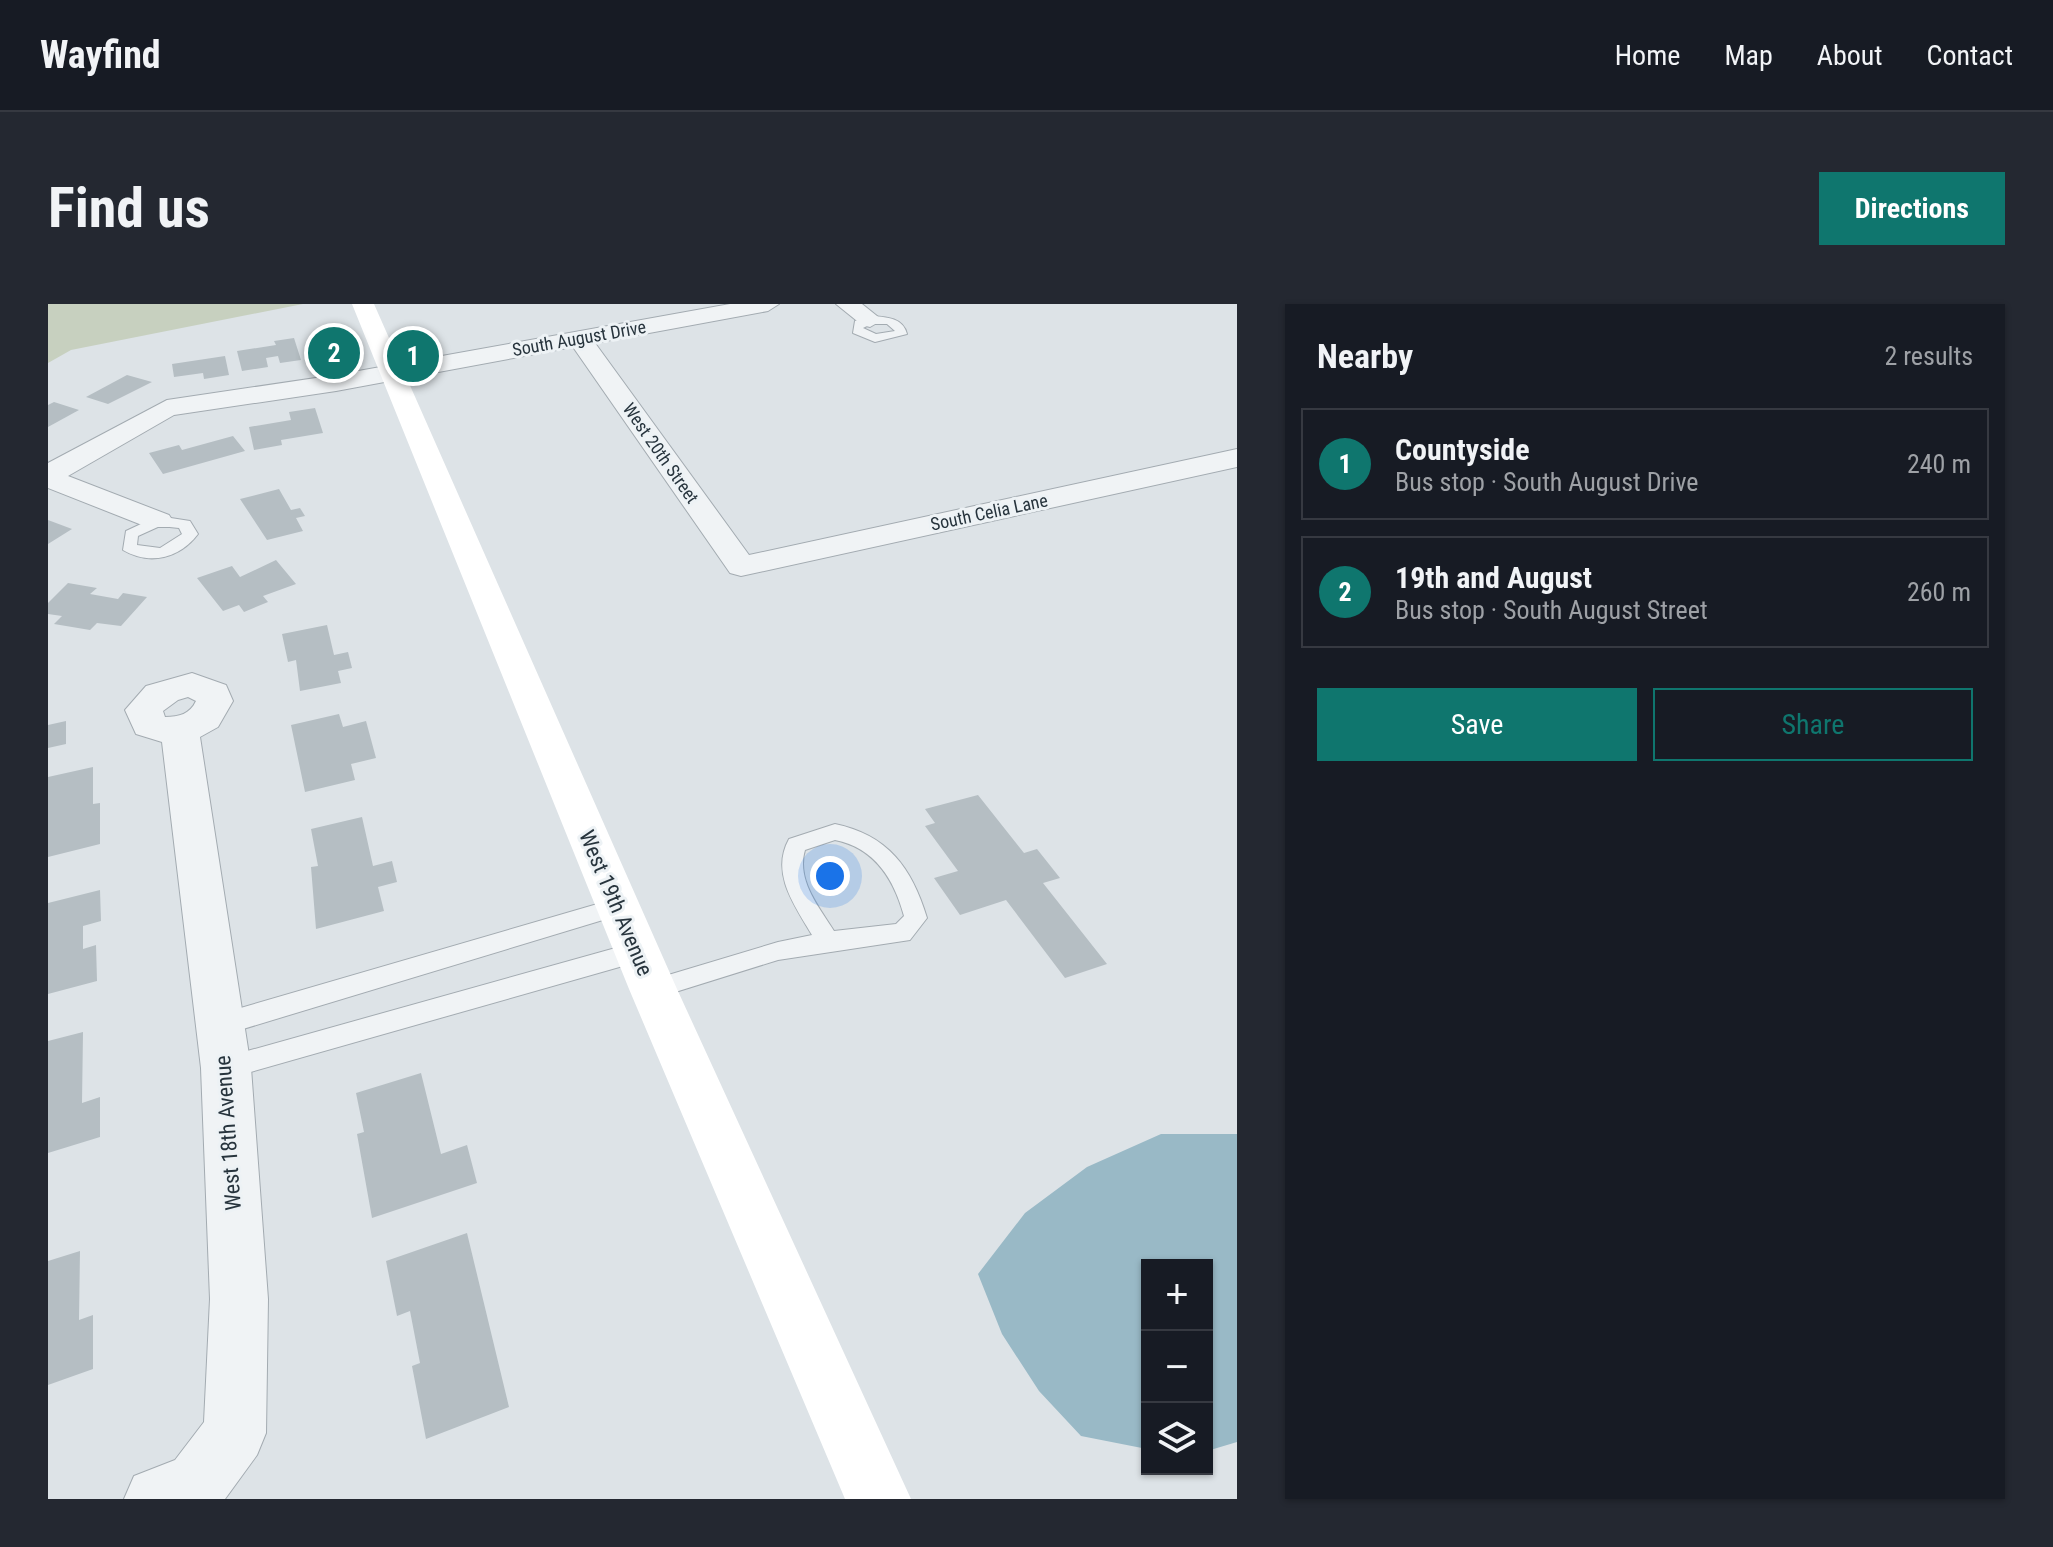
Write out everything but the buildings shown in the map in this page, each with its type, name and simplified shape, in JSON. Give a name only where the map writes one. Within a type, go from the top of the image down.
[{"type":"street","name":"West 19th Avenue","points":[[363,304],[645,970],[878,1499]]},
{"type":"street","name":"South August Drive","points":[[48,477],[167,408],[580,339],[768,304]]},
{"type":"street","points":[[847,304],[870,320]]},
{"type":"street","name":"West 20th Street","points":[[580,339],[741,566]]},
{"type":"street","name":"South Celia Lane","points":[[741,566],[1237,458]]},
{"type":"street","points":[[48,477],[158,521]]},
{"type":"street","name":"West 18th Avenue","points":[[157,1499],[197,1484],[235,1433],[239,1299],[223,1047],[180,730]]},
{"type":"lane","points":[[223,1047],[645,970],[828,941],[902,933],[916,918],[910,896],[896,869],[873,844],[855,834],[835,832],[810,837],[796,845],[790,857],[792,876],[828,941]]},
{"type":"lane","points":[[223,1047],[618,907]]},
{"type":"green space","points":[[48,304],[303,304],[71,350],[48,363]]},
{"type":"water","points":[[1161,1134],[1237,1134],[1237,1442],[1213,1449],[1213,1259],[1141,1259],[1141,1448],[1081,1436],[1039,1391],[1002,1334],[978,1274],[1025,1213],[1087,1167]]},
{"type":"place","name":"19th and August","points":[[334,353]]},
{"type":"place","name":"Countyside","points":[[413,356]]}]
